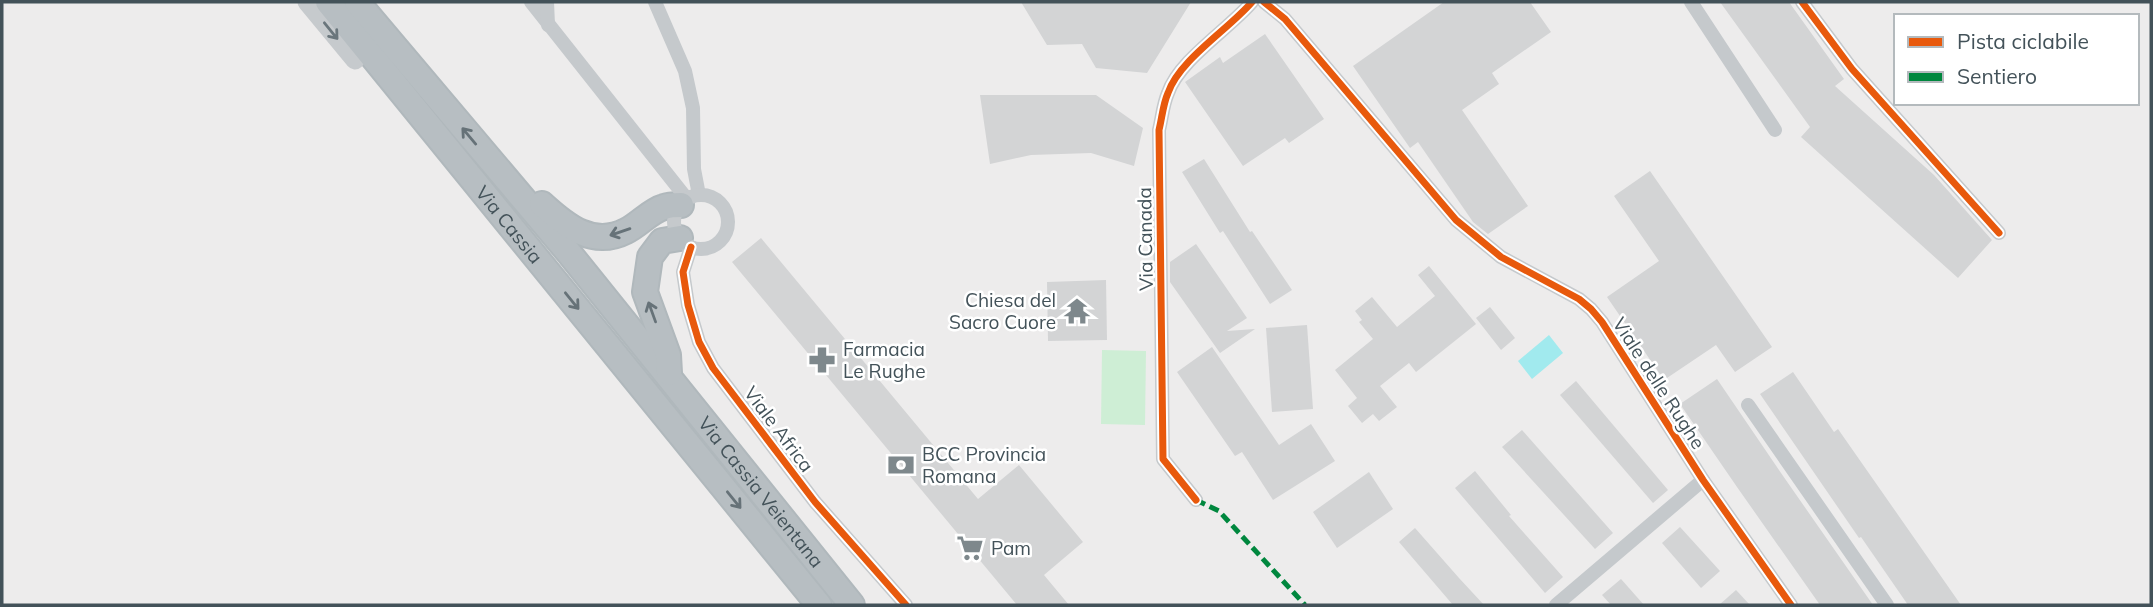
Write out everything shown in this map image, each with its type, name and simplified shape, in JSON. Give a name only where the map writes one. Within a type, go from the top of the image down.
[{"type":"highway","name":"Via Cassia","points":[[328,2],[691,447]]},
{"type":"highway","name":"Via Cassia","points":[[357,2],[569,253],[669,377]]},
{"type":"highway","points":[[355,60],[507,246],[546,269]]},
{"type":"highway","points":[[504,177],[530,193],[561,221],[582,234],[607,236],[625,232],[663,207],[689,200]]},
{"type":"highway","points":[[669,377],[668,355],[645,292],[650,257],[662,241],[686,242]]},
{"type":"highway","name":"Via Cassia Veientana","points":[[669,377],[852,605]]},
{"type":"highway","name":"Via Cassia Veientana","points":[[691,447],[819,605]]},
{"type":"street","points":[[307,2],[355,60]]},
{"type":"street","points":[[531,2],[689,200],[715,198],[726,211],[727,228],[722,239],[705,248],[686,242]]},
{"type":"street","points":[[547,2],[548,25]]},
{"type":"street","name":"Viale Africa","points":[[655,2],[685,71],[693,108],[694,169],[689,200],[675,219],[676,232],[686,242],[683,272],[688,305],[699,342],[713,368],[815,502],[906,605]]},
{"type":"street","name":"Via Canada","points":[[1196,500],[1163,459],[1159,130],[1168,91],[1186,64],[1239,18],[1252,2]]},
{"type":"street","name":"Viale delle Rughe","points":[[1264,2],[1285,19],[1456,220],[1501,257],[1578,299],[1591,309],[1703,480],[1791,605]]},
{"type":"street","points":[[1691,2],[1775,130]]},
{"type":"street","points":[[1802,2],[1852,69],[1999,233]]},
{"type":"street","points":[[1748,405],[1887,605]]},
{"type":"street","points":[[1556,605],[1703,480]]},
{"type":"green space","points":[[1102,350],[1146,351],[1145,425],[1101,424]]},
{"type":"water","points":[[1549,335],[1563,353],[1532,379],[1518,361]]},
{"type":"building","points":[[1021,2],[1191,2],[1147,73],[1096,68],[1082,44],[1047,45]]},
{"type":"building","points":[[1444,2],[1530,2],[1551,32],[1492,73],[1499,84],[1462,110],[1528,206],[1488,234],[1473,222],[1418,142],[1410,148],[1353,66]]},
{"type":"building","points":[[1720,2],[1789,2],[1844,79],[1835,86],[1934,175],[1992,240],[1958,278],[1801,137],[1810,127]]},
{"type":"building","points":[[1265,34],[1324,119],[1289,143],[1285,138],[1243,166],[1185,82],[1220,57],[1223,63]]},
{"type":"building","points":[[980,95],[1096,95],[1143,128],[1134,166],[1091,153],[1031,155],[990,164]]},
{"type":"building","points":[[1204,159],[1250,232],[1252,231],[1292,290],[1270,304],[1223,231],[1220,233],[1182,172]]},
{"type":"building","points":[[1650,171],[1772,347],[1735,372],[1716,345],[1664,380],[1607,297],[1659,261],[1614,196]]},
{"type":"building","points":[[761,238],[978,499],[1019,465],[1083,542],[1044,575],[1069,605],[1017,605],[732,262]]},
{"type":"building","points":[[1196,244],[1247,318],[1227,331],[1255,329],[1220,353],[1170,282],[1170,262]]},
{"type":"building","points":[[1429,266],[1476,324],[1416,372],[1409,363],[1380,386],[1397,407],[1379,421],[1373,414],[1362,423],[1348,406],[1357,398],[1335,370],[1373,339],[1359,322],[1362,320],[1355,311],[1372,297],[1397,327],[1435,296],[1418,275]]},
{"type":"building","name":"Chiesa del Sacro Cuore","points":[[1106,280],[1107,340],[1048,341],[1047,282]]},
{"type":"building","points":[[1490,307],[1515,338],[1501,350],[1476,318]]},
{"type":"building","points":[[1307,325],[1313,409],[1272,412],[1266,328]]},
{"type":"building","points":[[1212,347],[1279,445],[1311,424],[1335,461],[1273,500],[1242,452],[1235,456],[1177,372]]},
{"type":"building","points":[[1793,372],[1834,432],[1838,429],[1961,605],[1908,605],[1861,537],[1859,538],[1760,394]]},
{"type":"building","points":[[1717,379],[1873,605],[1820,605],[1737,487],[1680,404]]},
{"type":"building","points":[[1576,381],[1668,490],[1653,503],[1560,395]]},
{"type":"building","points":[[1522,430],[1613,533],[1595,549],[1502,447]]},
{"type":"building","points":[[1475,471],[1511,515],[1509,516],[1563,577],[1545,593],[1455,488]]},
{"type":"building","points":[[1369,472],[1393,509],[1337,548],[1313,512]]},
{"type":"building","points":[[1680,527],[1720,571],[1701,588],[1662,543]]},
{"type":"building","points":[[1415,528],[1484,605],[1453,605],[1399,542]]},
{"type":"building","points":[[1621,579],[1644,605],[1611,605],[1602,595]]},
{"type":"building","points":[[1736,590],[1750,605],[1719,605]]},
{"type":"marked path","points":[[1196,500],[1219,511],[1305,605]]},
{"type":"cycle path","points":[[1196,500],[1163,459],[1159,130],[1166,97],[1174,81],[1193,57],[1252,2]]},
{"type":"cycle path","points":[[1264,2],[1285,19],[1456,220],[1501,257],[1579,299],[1591,309],[1703,480],[1791,605]]},
{"type":"cycle path","points":[[1802,2],[1852,69],[1999,233]]},
{"type":"cycle path","points":[[691,247],[683,272],[688,305],[699,342],[713,368],[815,502],[906,605]]},
{"type":"place","name":"Chiesa del Sacro Cuore","points":[[1077,311]]},
{"type":"place","name":"Farmacia Le Rughe","points":[[822,360]]},
{"type":"place","name":"BCC Provincia Romana","points":[[901,465]]},
{"type":"place","name":"Pam","points":[[970,548]]}]
